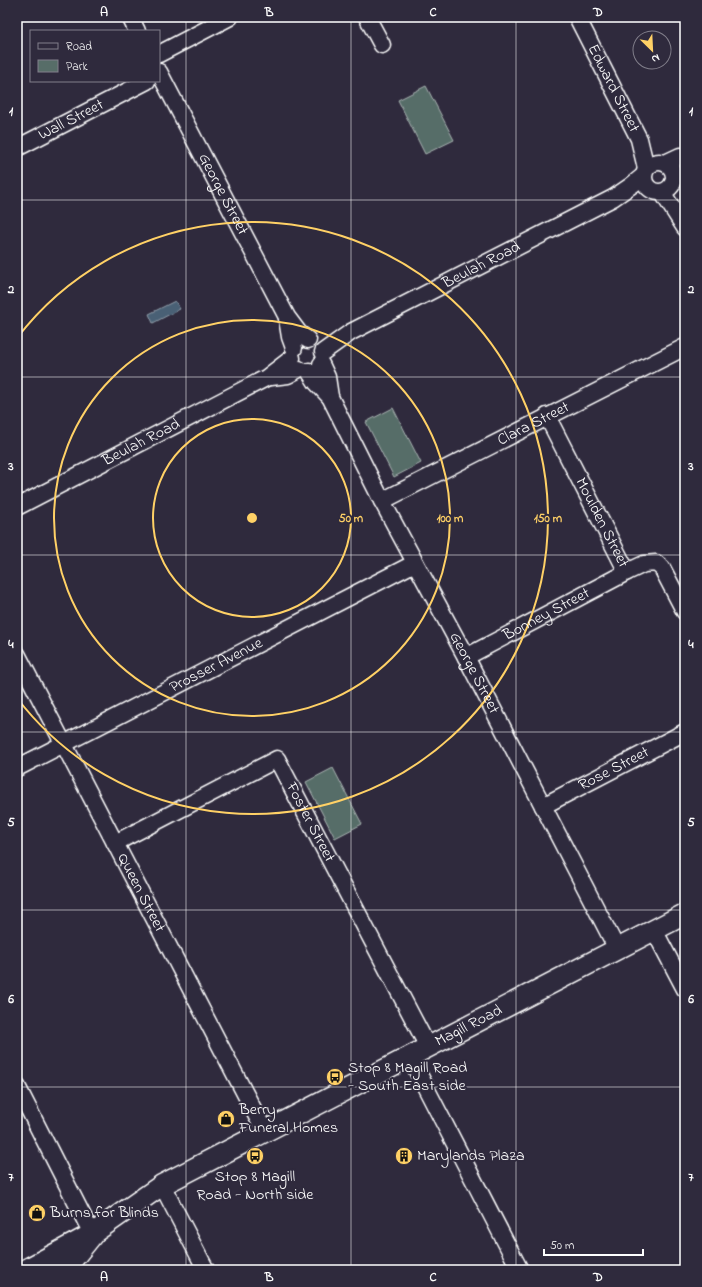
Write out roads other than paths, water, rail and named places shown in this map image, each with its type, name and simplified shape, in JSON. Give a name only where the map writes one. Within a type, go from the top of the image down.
[{"type":"highway","points":[[63,1270],[92,1234]]},
{"type":"main road","name":"Magill Road","points":[[26,1270],[92,1234],[162,1185],[685,914]]},
{"type":"street","points":[[130,17],[136,30]]},
{"type":"street","points":[[160,53],[230,17]]},
{"type":"street","points":[[367,17],[382,45]]},
{"type":"street","name":"Edward Street","points":[[577,17],[639,138],[675,193],[683,224]]},
{"type":"street","name":"Wall Street","points":[[17,148],[143,82]]},
{"type":"street","name":"George Street","points":[[160,82],[287,317],[299,333],[308,356],[327,377],[330,397],[382,501],[466,657],[617,949]]},
{"type":"street","name":"Beulah Road","points":[[17,507],[266,378],[288,375],[308,356],[351,332],[613,198],[662,175],[680,156],[685,156]]},
{"type":"street","name":"Clara Street","points":[[382,501],[685,347]]},
{"type":"street","name":"Moulden Street","points":[[548,416],[627,572],[644,564],[656,563],[662,568],[685,612]]},
{"type":"street","name":"Prosser Avenue","points":[[17,768],[415,563]]},
{"type":"street","name":"Bonney Street","points":[[466,657],[627,572]]},
{"type":"street","name":"Queen Street","points":[[17,654],[265,1132]]},
{"type":"street","name":"Rose Street","points":[[543,806],[685,732]]},
{"type":"street","name":"Foster Street","points":[[115,843],[277,760],[428,1047]]},
{"type":"street","points":[[654,930],[685,989]]},
{"type":"street","points":[[410,1057],[520,1270]]},
{"type":"street","points":[[17,1086],[92,1234]]},
{"type":"street","points":[[162,1185],[206,1270]]},
{"type":"water","points":[[175,301],[180,309],[153,323],[149,314]]},
{"type":"place","name":"Stop 8 Magill Road - South East side","points":[[335,1077]]},
{"type":"place","name":"Berry Funeral Homes","points":[[226,1119]]},
{"type":"place","name":"Stop 8 Magill Road - North side","points":[[255,1156]]},
{"type":"place","name":"Marylands Plaza","points":[[404,1156]]},
{"type":"place","name":"Burns for Blinds","points":[[37,1213]]}]
